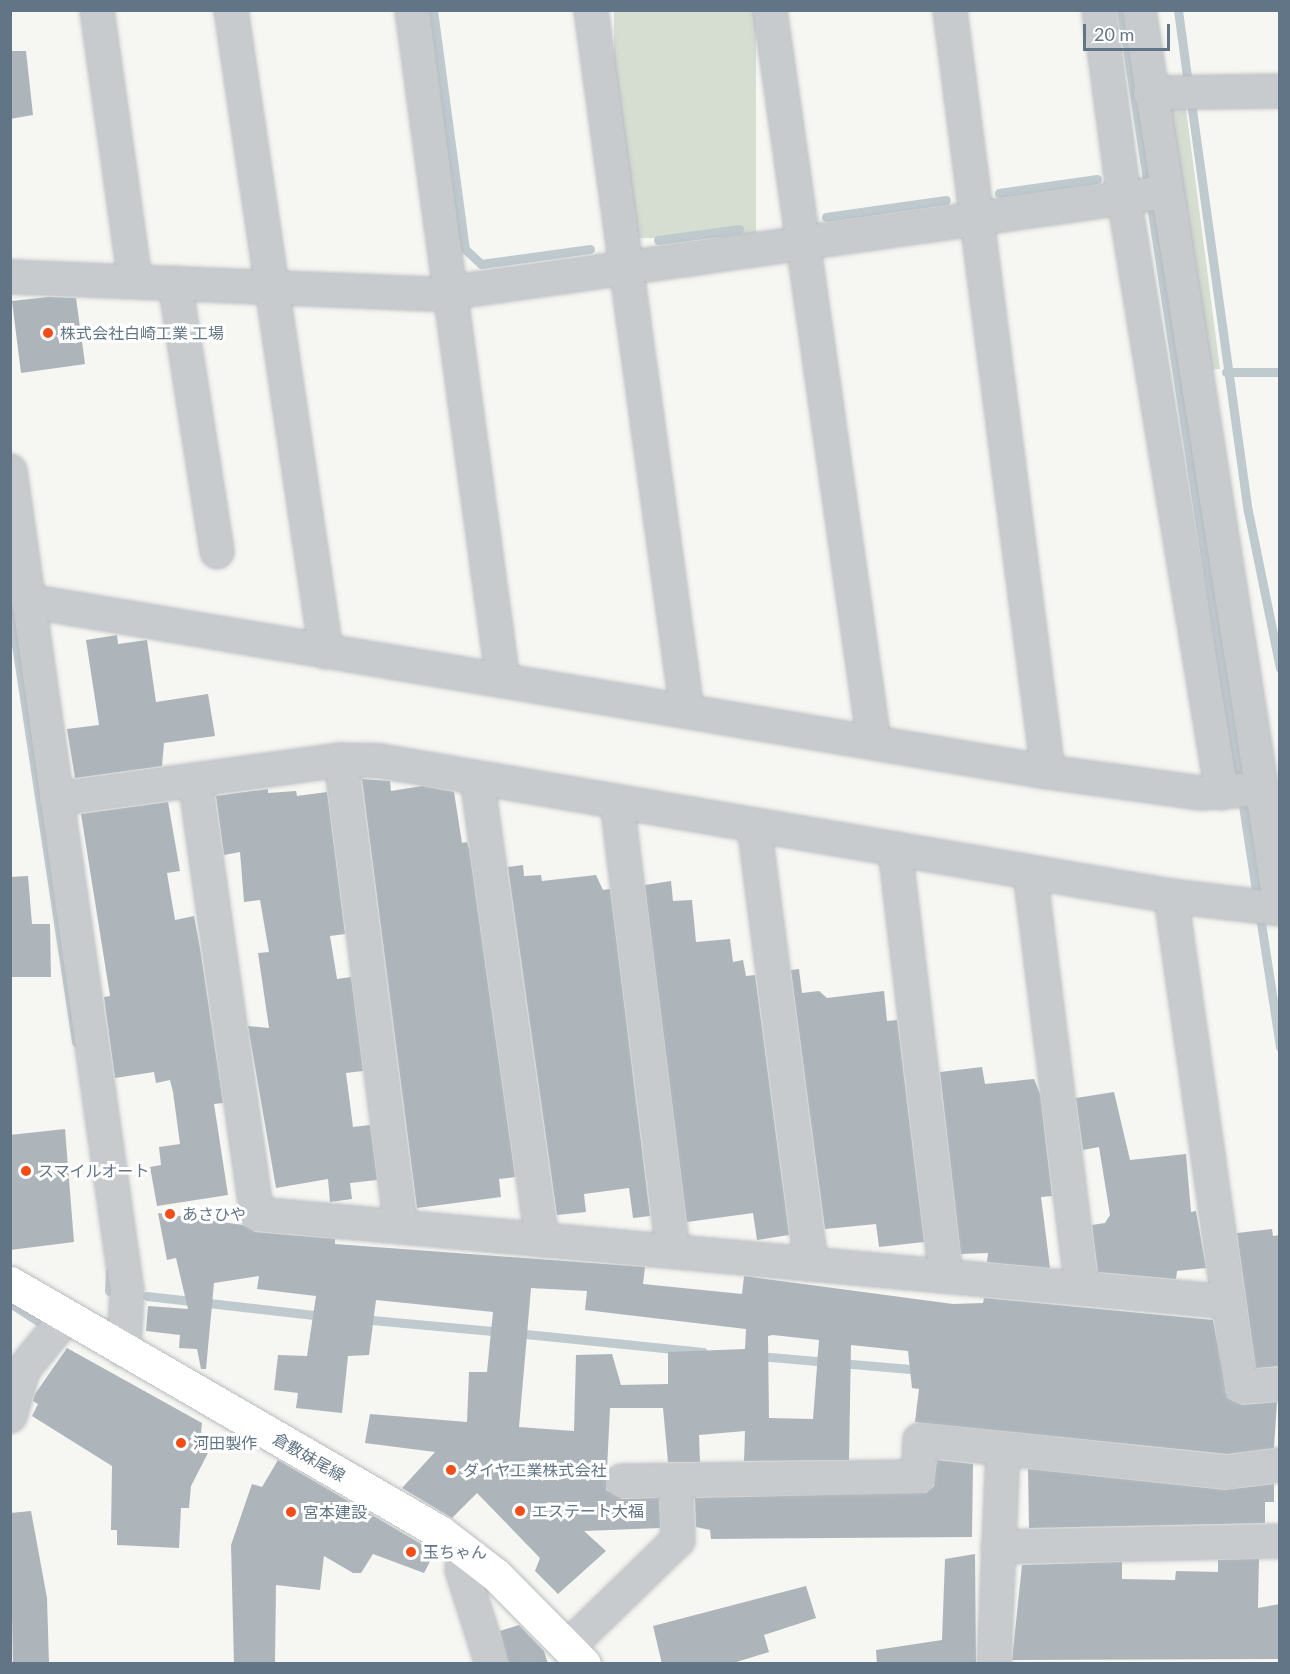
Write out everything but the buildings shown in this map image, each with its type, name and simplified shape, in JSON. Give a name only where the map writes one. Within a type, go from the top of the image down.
[{"type":"main road","name":"倉敷妹尾線","points":[[10,1283],[464,1551],[577,1655]]},
{"type":"street","points":[[98,10],[135,281]]},
{"type":"street","points":[[231,10],[268,286],[326,652]]},
{"type":"street","points":[[412,10],[453,293],[503,681]]},
{"type":"street","points":[[591,10],[687,711]]},
{"type":"street","points":[[771,10],[801,244],[874,742]]},
{"type":"street","points":[[950,10],[1048,772]]},
{"type":"street","points":[[1099,10],[1145,195],[1241,791]]},
{"type":"street","points":[[56,798],[341,760],[477,778],[1171,896],[1269,907],[1241,791],[1145,195],[1150,93],[1139,10]]},
{"type":"street","points":[[1150,93],[1280,91]]},
{"type":"street","points":[[10,278],[453,293],[1145,195]]},
{"type":"street","points":[[175,283],[217,552]]},
{"type":"street","points":[[10,471],[20,590],[56,798],[127,1291],[124,1351]]},
{"type":"street","points":[[20,590],[326,652],[1048,772],[1241,791]]},
{"type":"street","points":[[341,760],[401,1227]]},
{"type":"street","points":[[477,778],[542,1240]]},
{"type":"street","points":[[195,780],[257,1214],[1229,1302]]},
{"type":"street","points":[[617,802],[673,1252]]},
{"type":"street","points":[[754,825],[812,1264]]},
{"type":"street","points":[[895,849],[946,1276]]},
{"type":"street","points":[[1030,872],[1082,1288]]},
{"type":"street","points":[[1171,896],[1241,1387],[1280,1384]]},
{"type":"street","points":[[10,1416],[23,1370],[66,1317]]},
{"type":"street","points":[[622,1481],[918,1477],[920,1440],[1227,1472],[1280,1465]]},
{"type":"street","points":[[994,1664],[1003,1449]]},
{"type":"street","points":[[577,1655],[678,1540],[676,1480]]},
{"type":"street","points":[[998,1547],[1280,1541]]},
{"type":"street","points":[[464,1551],[462,1570],[492,1664]]},
{"type":"shaded area","points":[[614,11],[756,11],[756,238],[614,238]]},
{"type":"shaded area","points":[[1185,101],[1220,369],[1207,370],[1166,103]]},
{"type":"waterway","points":[[433,10],[465,249],[481,264],[590,249]]},
{"type":"waterway","points":[[1121,10],[1280,1047]]},
{"type":"waterway","points":[[1178,10],[1188,84]]},
{"type":"waterway","points":[[1191,102],[1248,511],[1280,668]]},
{"type":"waterway","points":[[999,193],[1097,179]]},
{"type":"waterway","points":[[826,217],[946,200]]},
{"type":"waterway","points":[[658,240],[739,229]]},
{"type":"waterway","points":[[1226,372],[1280,372]]},
{"type":"waterway","points":[[10,605],[76,1042]]},
{"type":"waterway","points":[[109,1291],[110,1272]]},
{"type":"waterway","points":[[147,1296],[323,1316]]},
{"type":"waterway","points":[[10,1303],[38,1321]]},
{"type":"waterway","points":[[361,1319],[503,1332]]},
{"type":"waterway","points":[[516,1333],[703,1352]]},
{"type":"waterway","points":[[758,1356],[921,1370]]},
{"type":"place","name":"株式会社白崎工業 工場","points":[[48,333]]},
{"type":"place","name":"スマイルオート","points":[[26,1171]]},
{"type":"place","name":"あさひや","points":[[170,1214]]},
{"type":"place","name":"河田製作","points":[[181,1443]]},
{"type":"place","name":"ダイヤ工業株式会社","points":[[451,1470]]},
{"type":"place","name":"エステート大福","points":[[520,1511]]},
{"type":"place","name":"宮本建設","points":[[291,1512]]},
{"type":"place","name":"玉ちゃん","points":[[411,1552]]}]
